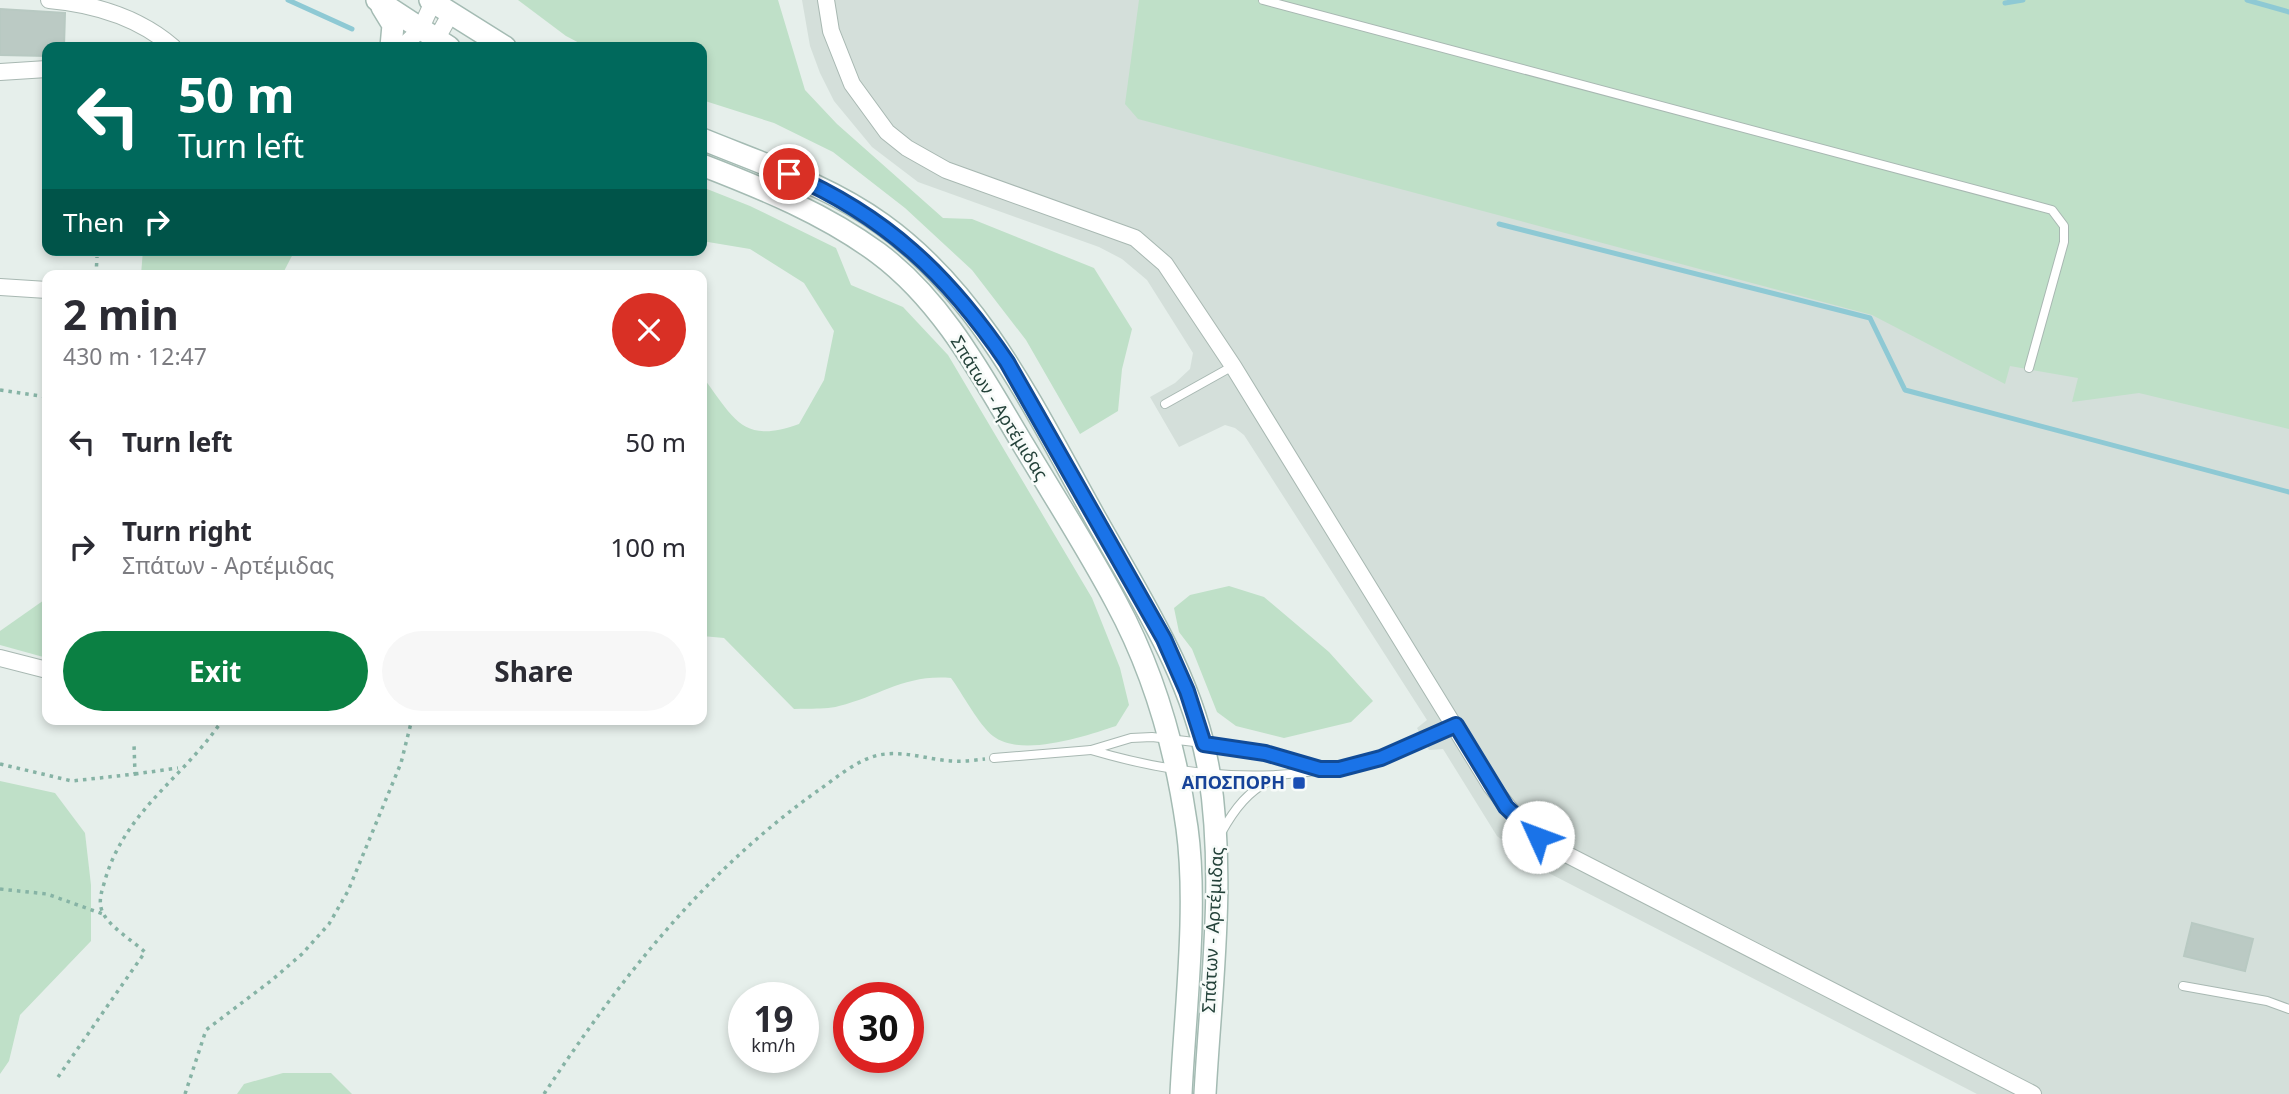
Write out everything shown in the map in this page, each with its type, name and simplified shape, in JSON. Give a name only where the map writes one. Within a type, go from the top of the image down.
[{"type":"main road","points":[[376,0],[435,41]]},
{"type":"main road","points":[[376,0],[393,24],[391,42]]},
{"type":"main road","points":[[431,1],[497,42]]},
{"type":"main road","name":"Σπάτων - Αρτέμιδας","points":[[707,141],[827,191],[882,224],[927,262],[956,292],[1007,362],[1164,639],[1187,691],[1204,744],[1218,839],[1205,1094]]},
{"type":"main road","name":"Σπάτων - Αρτέμιδας","points":[[707,167],[757,186],[829,220],[880,254],[932,305],[975,365],[1116,602],[1136,645],[1170,739],[1188,832],[1190,911],[1181,1094]]},
{"type":"street","points":[[49,0],[82,3],[124,17],[155,32],[167,42]]},
{"type":"street","points":[[826,0],[839,58],[869,111],[887,132],[907,148],[946,170],[1135,238],[1165,264],[1233,366],[1506,807],[1538,837],[1662,905],[2033,1094]]},
{"type":"street","points":[[431,1],[435,41]]},
{"type":"street","points":[[435,41],[451,13]]},
{"type":"street","points":[[0,72],[42,69]]},
{"type":"street","points":[[0,287],[42,290]]},
{"type":"street","points":[[0,658],[42,669]]},
{"type":"lane","points":[[1263,0],[2052,210],[2064,226],[2064,242],[2029,368]]},
{"type":"lane","points":[[1165,404],[1233,366]]},
{"type":"lane","points":[[1090,750],[1209,773],[1277,776],[1320,769],[1339,769],[1381,758],[1456,725]]},
{"type":"lane","points":[[994,758],[1090,750],[1131,738],[1170,739],[1265,753],[1320,769]]},
{"type":"lane","points":[[1218,839],[1242,800],[1258,786],[1277,776]]},
{"type":"lane","points":[[2183,986],[2267,1001],[2289,1009]]},
{"type":"path","points":[[96,270],[97,257]]},
{"type":"path","points":[[0,390],[42,396]]},
{"type":"path","points":[[103,914],[99,900],[109,867],[124,835],[218,725]]},
{"type":"path","points":[[185,1094],[205,1030],[272,980],[302,954],[329,924],[348,891],[401,763],[410,725]]},
{"type":"path","points":[[134,744],[135,774]]},
{"type":"path","points":[[544,1094],[666,929],[707,882],[773,823],[837,777],[879,755],[898,753],[955,761],[994,758]]},
{"type":"path","points":[[0,764],[72,781],[180,768]]},
{"type":"path","points":[[0,889],[47,894],[103,914],[145,952],[58,1077]]},
{"type":"shaded area","points":[[802,0],[2289,0],[2289,1094],[1977,1094],[1541,869],[1497,836],[1443,749],[1429,750],[1417,728],[1427,720],[1244,435],[1225,425],[1179,447],[1150,397],[1175,383],[1190,369],[1193,353],[1147,280],[1122,259],[1099,247],[918,182],[872,147],[834,101],[820,73],[810,46]]},
{"type":"green space","points":[[518,0],[778,0],[805,90],[837,124],[943,218],[972,219],[1094,268],[1132,329],[1122,369],[1118,411],[1080,434],[1026,340],[972,270],[905,208],[833,152],[774,123],[707,102],[707,42],[577,42]]},
{"type":"green space","points":[[1139,0],[2289,0],[2289,429],[2139,393],[2072,402],[2078,378],[2010,366],[2005,384],[1872,315],[1138,119],[1125,104]]},
{"type":"green space","points":[[707,189],[750,206],[836,248],[851,285],[903,307],[948,355],[1092,598],[1120,668],[1129,705],[1116,726],[1054,743],[1020,745],[1005,742],[993,736],[982,724],[951,678],[906,682],[834,707],[794,709],[724,638],[707,636],[707,383],[732,415],[741,424],[752,429],[780,430],[799,424],[824,380],[834,331],[804,283],[750,249],[707,242]]},
{"type":"green space","points":[[143,256],[292,256],[285,270],[141,270]]},
{"type":"green space","points":[[1229,586],[1264,597],[1329,652],[1373,701],[1351,722],[1284,738],[1236,726],[1217,712],[1192,649],[1179,632],[1174,608],[1190,595]]},
{"type":"green space","points":[[42,602],[42,657],[0,645],[0,631]]},
{"type":"green space","points":[[0,781],[55,793],[85,833],[91,885],[91,941],[20,1015],[9,1061],[0,1074]]},
{"type":"green space","points":[[283,1073],[331,1073],[352,1094],[237,1094],[244,1084]]},
{"type":"building","points":[[0,9],[65,13],[64,42],[42,42],[42,56],[0,55]]},
{"type":"building","points":[[2192,923],[2253,939],[2245,971],[2184,956]]},
{"type":"waterway","points":[[288,0],[352,29]]},
{"type":"waterway","points":[[2005,3],[2023,0]]},
{"type":"waterway","points":[[2247,0],[2289,12]]},
{"type":"waterway","points":[[1499,224],[1870,318],[1905,390],[2289,492]]},
{"type":"place","name":"ΑΠΟΣΠΟΡΗ","points":[[1299,783]]},
{"type":"route","points":[[789,174],[827,191],[882,224],[927,262],[978,320],[1007,362],[1164,639],[1187,691],[1204,744],[1265,753],[1320,769],[1339,769],[1381,758],[1425,741],[1456,725],[1506,807],[1538,837]]}]
